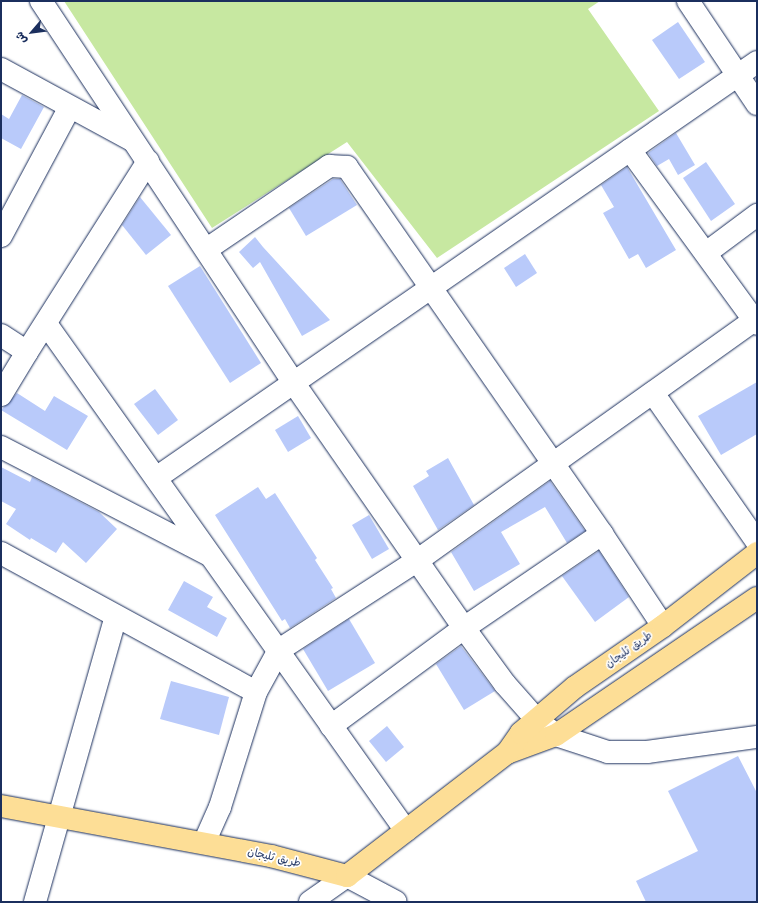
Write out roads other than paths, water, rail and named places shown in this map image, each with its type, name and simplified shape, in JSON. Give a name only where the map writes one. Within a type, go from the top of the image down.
[{"type":"main road","name":"طريق ثليجان","points":[[1,806],[204,843],[347,876],[507,753],[536,719],[575,687],[663,626],[757,553]]},
{"type":"main road","name":"طريق ثليجان","points":[[507,753],[556,735],[682,652],[757,598]]},
{"type":"street","points":[[41,1],[208,249],[293,382],[464,628],[505,684],[536,719],[556,735],[608,752],[647,752],[757,737]]},
{"type":"street","points":[[688,1],[757,104]]},
{"type":"street","points":[[156,478],[431,286],[757,62]]},
{"type":"street","points":[[1,69],[135,142]]},
{"type":"street","points":[[1,236],[70,107]]},
{"type":"street","points":[[204,843],[220,807],[256,692],[279,650],[418,560],[653,393],[756,322],[630,150]]},
{"type":"street","points":[[1,395],[27,352],[47,325],[148,161]]},
{"type":"street","points":[[208,249],[329,166],[338,164],[347,167],[554,464],[663,626]]},
{"type":"street","points":[[706,254],[757,216]]},
{"type":"street","points":[[47,325],[406,831]]},
{"type":"street","points":[[1,335],[27,352]]},
{"type":"street","points":[[653,393],[757,542]]},
{"type":"street","points":[[1,447],[212,556]]},
{"type":"street","points":[[331,726],[464,628],[602,534]]},
{"type":"street","points":[[1,553],[256,692]]},
{"type":"street","points":[[35,902],[116,616]]},
{"type":"street","points":[[310,902],[347,876],[396,902]]}]
